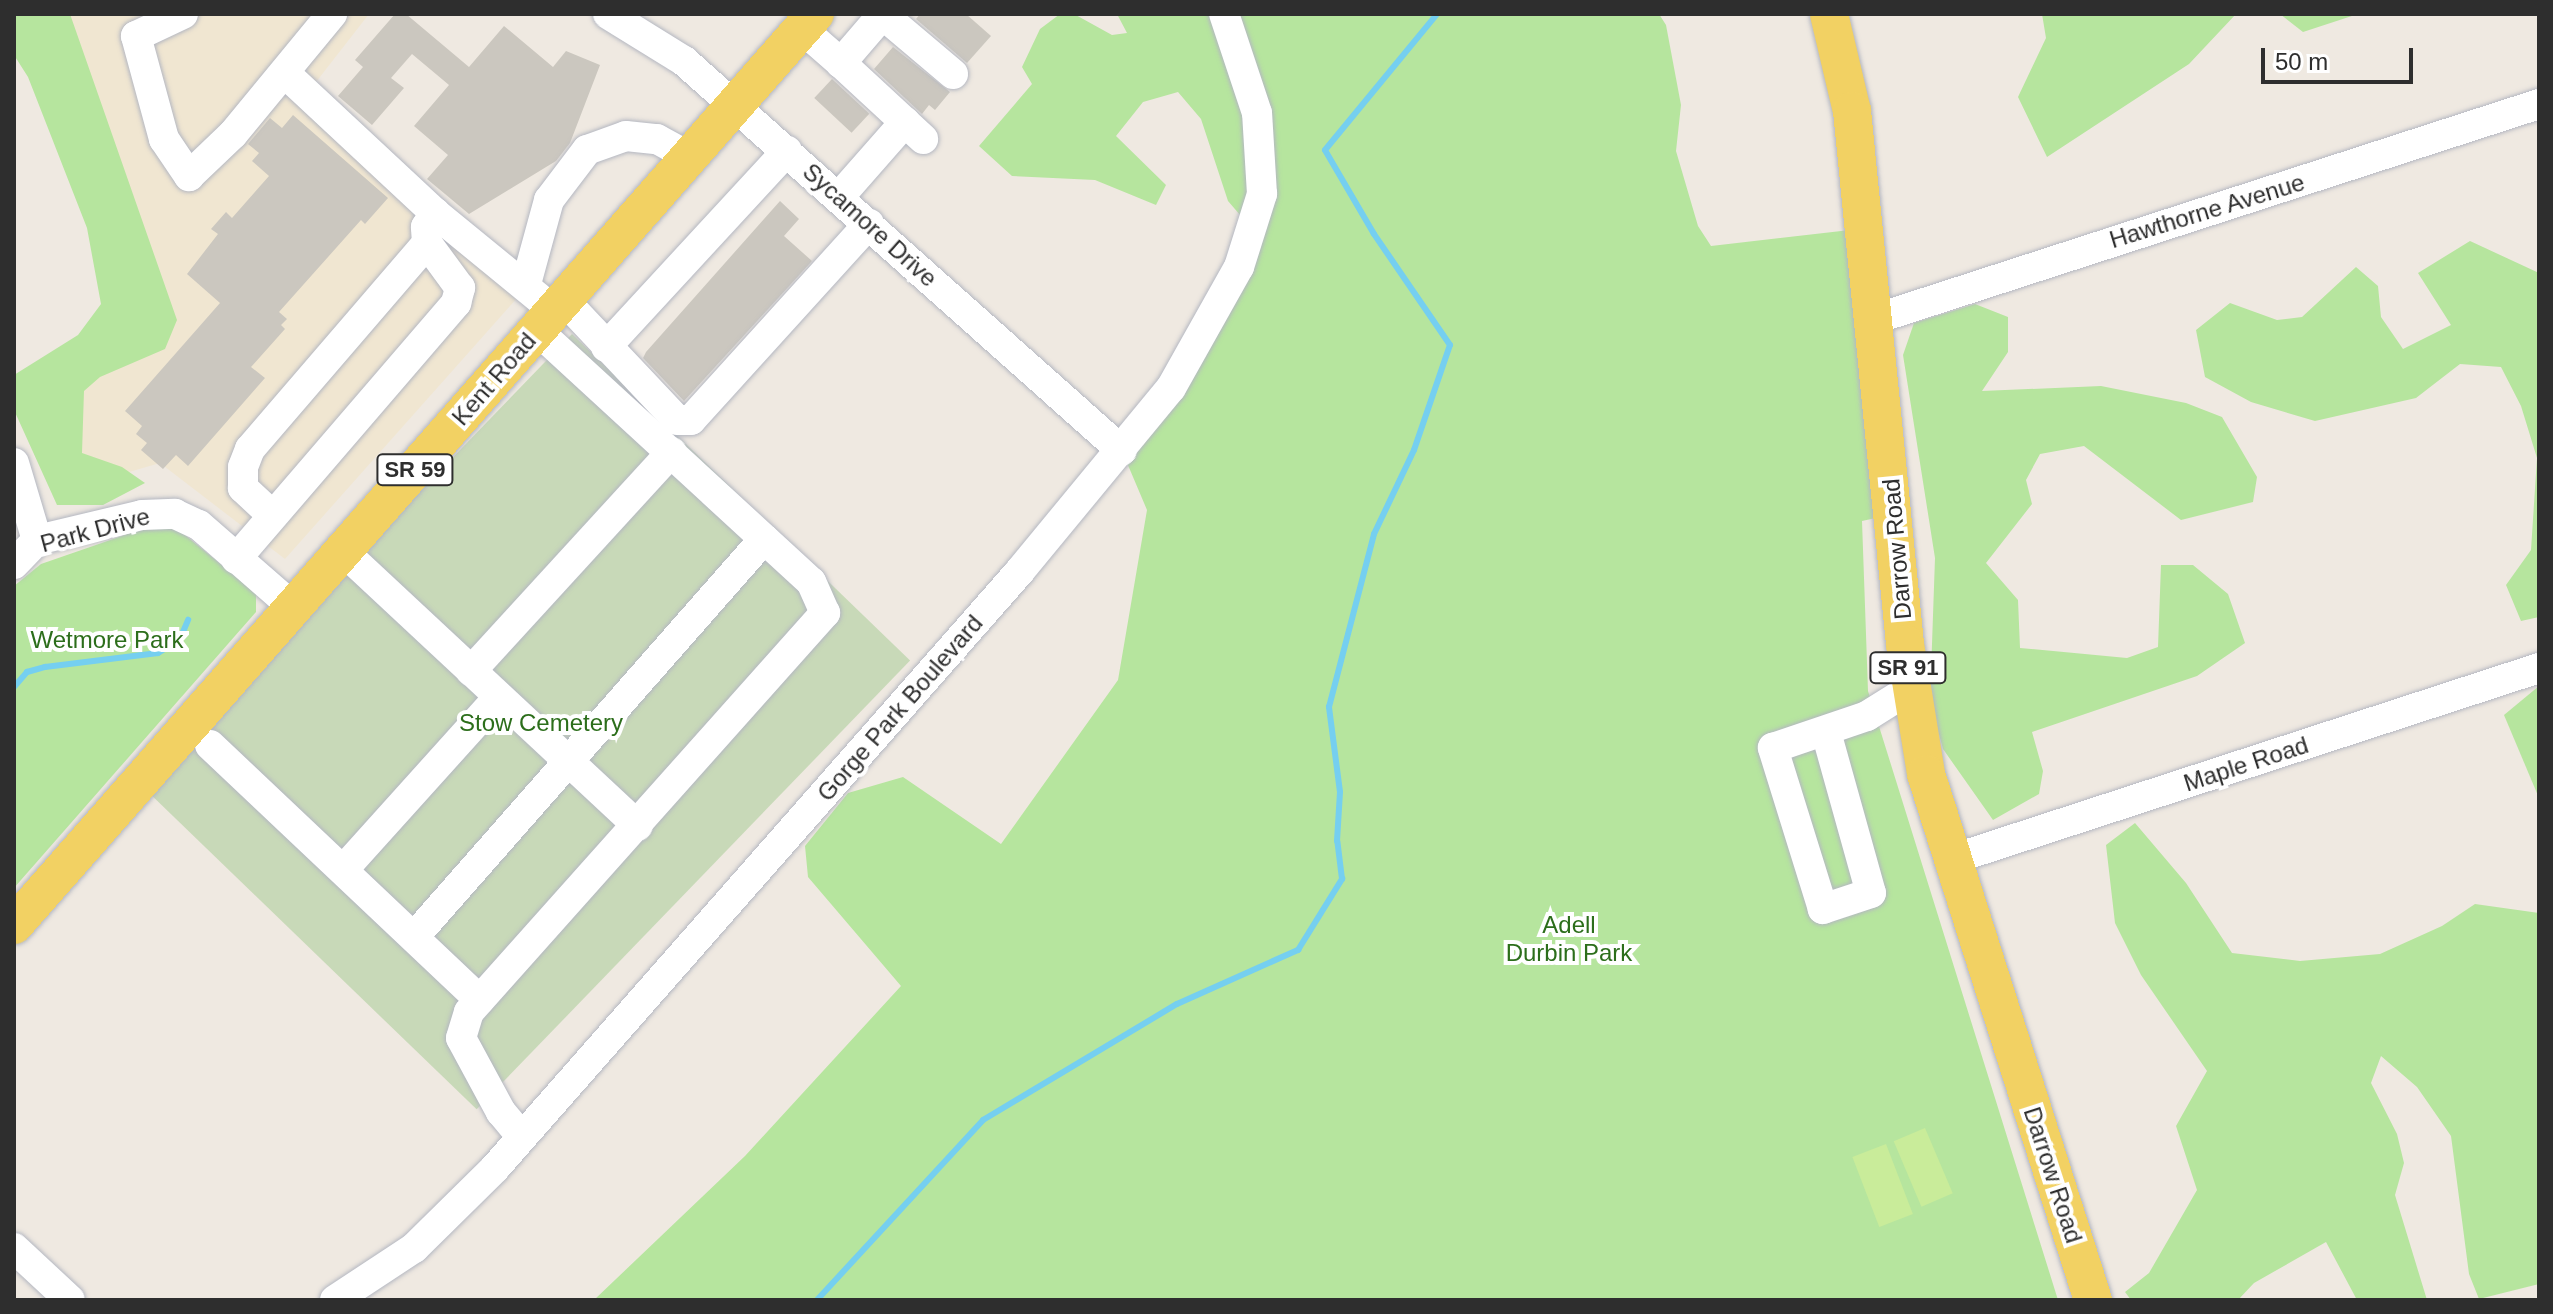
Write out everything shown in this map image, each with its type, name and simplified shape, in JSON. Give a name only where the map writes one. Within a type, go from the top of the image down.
[{"type":"main road","name":"Darrow Road","points":[[1829,14],[1852,111],[1910,689],[1926,774],[2093,1300]]},
{"type":"main road","name":"Kent Road","points":[[14,925],[809,19]]},
{"type":"street","points":[[183,14],[136,36],[164,139],[189,176],[285,73],[332,14]]},
{"type":"street","name":"Sycamore Drive","points":[[608,14],[684,61],[1122,451]]},
{"type":"street","points":[[841,63],[883,14],[953,74]]},
{"type":"street","name":"Gorge Park Boulevard","points":[[335,1300],[445,1221],[522,1137],[1122,451],[1197,347],[1239,267],[1259,212],[1262,161],[1257,113],[1224,14]]},
{"type":"street","points":[[809,19],[841,63],[914,130],[839,197]]},
{"type":"street","points":[[285,73],[435,213],[526,284],[672,452],[811,582],[825,613],[469,1012],[461,1038],[501,1112],[522,1137]]},
{"type":"street","name":"Hawthorne Avenue","points":[[1875,319],[2539,104]]},
{"type":"street","points":[[526,284],[549,200],[587,150],[626,136],[657,139],[688,156]]},
{"type":"street","points":[[606,347],[787,151]]},
{"type":"street","points":[[236,559],[456,303],[457,278],[427,243],[426,227],[435,213]]},
{"type":"street","points":[[551,313],[606,347],[677,420],[691,420],[869,224]]},
{"type":"street","points":[[272,515],[243,488],[243,467],[250,449],[427,243]]},
{"type":"street","points":[[471,671],[672,452]]},
{"type":"street","points":[[14,463],[37,540]]},
{"type":"street","name":"Park Drive","points":[[14,564],[37,540],[167,513],[199,525],[294,608]]},
{"type":"street","points":[[414,937],[764,539]]},
{"type":"street","points":[[343,551],[638,826]]},
{"type":"street","name":"Maple Road","points":[[1953,859],[2539,668]]},
{"type":"street","points":[[1826,732],[1871,893],[1823,909],[1773,748],[1867,716],[1910,689]]},
{"type":"street","points":[[343,870],[499,697]]},
{"type":"street","points":[[210,745],[480,1000]]},
{"type":"street","points":[[14,1248],[70,1300]]},
{"type":"shaded area","points":[[69,14],[369,14],[309,91],[525,289],[285,559],[160,463],[67,490],[25,384],[160,317]]},
{"type":"green space","points":[[14,14],[70,14],[177,320],[165,349],[100,377],[84,391],[82,453],[122,467],[145,483],[103,505],[57,505],[14,410],[14,375],[78,335],[101,304],[87,228],[28,77],[14,55]]},
{"type":"green space","name":"Adell Durbin Park","points":[[1060,14],[1074,14],[1112,35],[1127,33],[1117,14],[1659,14],[1666,25],[1681,105],[1676,151],[1698,226],[1711,246],[1850,230],[1894,514],[1862,521],[1868,691],[2058,1300],[594,1300],[745,1156],[901,986],[808,877],[805,846],[848,793],[903,777],[1001,844],[1118,680],[1147,510],[1122,451],[1253,230],[1228,201],[1201,119],[1178,92],[1143,102],[1116,136],[1166,185],[1156,205],[1095,180],[1012,176],[979,146],[1032,84],[1022,67],[1040,29]]},
{"type":"green space","points":[[2042,14],[2236,14],[2189,64],[2047,157],[2018,97],[2046,38]]},
{"type":"green space","points":[[2280,14],[2358,14],[2303,32]]},
{"type":"green space","points":[[2470,241],[2539,273],[2539,617],[2521,621],[2506,585],[2531,550],[2537,458],[2521,406],[2501,367],[2460,364],[2416,398],[2315,421],[2251,402],[2205,377],[2196,330],[2230,303],[2277,320],[2302,317],[2356,267],[2378,286],[2381,317],[2403,349],[2451,325],[2418,273]]},
{"type":"green space","points":[[1975,304],[2008,317],[2008,352],[1982,391],[2101,386],[2186,403],[2222,417],[2257,477],[2253,502],[2181,520],[2084,446],[2040,454],[2026,480],[2032,504],[1986,563],[2018,600],[2020,648],[2127,658],[2158,647],[2161,565],[2193,565],[2228,594],[2245,643],[2197,676],[2032,732],[2043,771],[2039,794],[1993,820],[1943,749],[1930,701],[1935,558],[1903,355],[1914,323]]},
{"type":"green space","name":"Stow Cemetery","points":[[572,334],[910,660],[477,1109],[139,783]]},
{"type":"green space","name":"Wetmore Park","points":[[174,526],[256,593],[256,612],[14,888],[14,586],[41,564],[145,528]]},
{"type":"green space","points":[[2539,686],[2539,798],[2504,715]]},
{"type":"green space","points":[[2135,823],[2186,883],[2232,953],[2300,961],[2380,954],[2442,926],[2475,904],[2539,913],[2539,1284],[2479,1299],[2469,1274],[2451,1136],[2417,1087],[2381,1056],[2371,1083],[2397,1134],[2404,1163],[2395,1195],[2427,1300],[2357,1300],[2326,1242],[2254,1283],[2238,1300],[2131,1300],[2125,1292],[2149,1273],[2197,1190],[2176,1126],[2207,1071],[2141,975],[2115,923],[2106,845]]},
{"type":"green space","points":[[1925,1128],[1953,1193],[1921,1207],[1894,1141]]},
{"type":"green space","points":[[1886,1144],[1913,1214],[1879,1227],[1852,1157]]},
{"type":"building","points":[[395,14],[406,14],[469,67],[504,26],[553,67],[566,51],[600,65],[570,143],[556,161],[469,214],[427,179],[448,155],[414,126],[449,85],[412,54],[391,78],[404,88],[372,125],[338,96],[363,67],[355,60]]},
{"type":"building","points":[[920,14],[966,14],[991,36],[967,63],[916,19]]},
{"type":"building","points":[[893,47],[950,92],[935,110],[929,105],[922,114],[874,69]]},
{"type":"building","points":[[832,79],[869,114],[852,133],[814,98]]},
{"type":"building","points":[[293,115],[388,198],[365,224],[361,220],[279,312],[287,319],[281,325],[285,329],[251,367],[265,378],[188,466],[176,455],[163,469],[141,450],[147,443],[136,434],[142,426],[125,411],[220,303],[187,274],[218,234],[211,229],[226,212],[232,218],[269,176],[252,161],[259,153],[248,144],[270,118],[282,128]]},
{"type":"building","points":[[780,201],[799,219],[784,236],[812,261],[684,401],[643,358]]},
{"type":"waterway","points":[[817,1300],[983,1120],[1177,1004],[1298,950],[1342,879],[1337,841],[1340,792],[1329,707],[1374,534],[1414,450],[1450,345],[1374,234],[1325,150],[1437,14]]},
{"type":"waterway","points":[[14,687],[27,672],[45,667],[158,653],[180,639],[188,620]]}]
